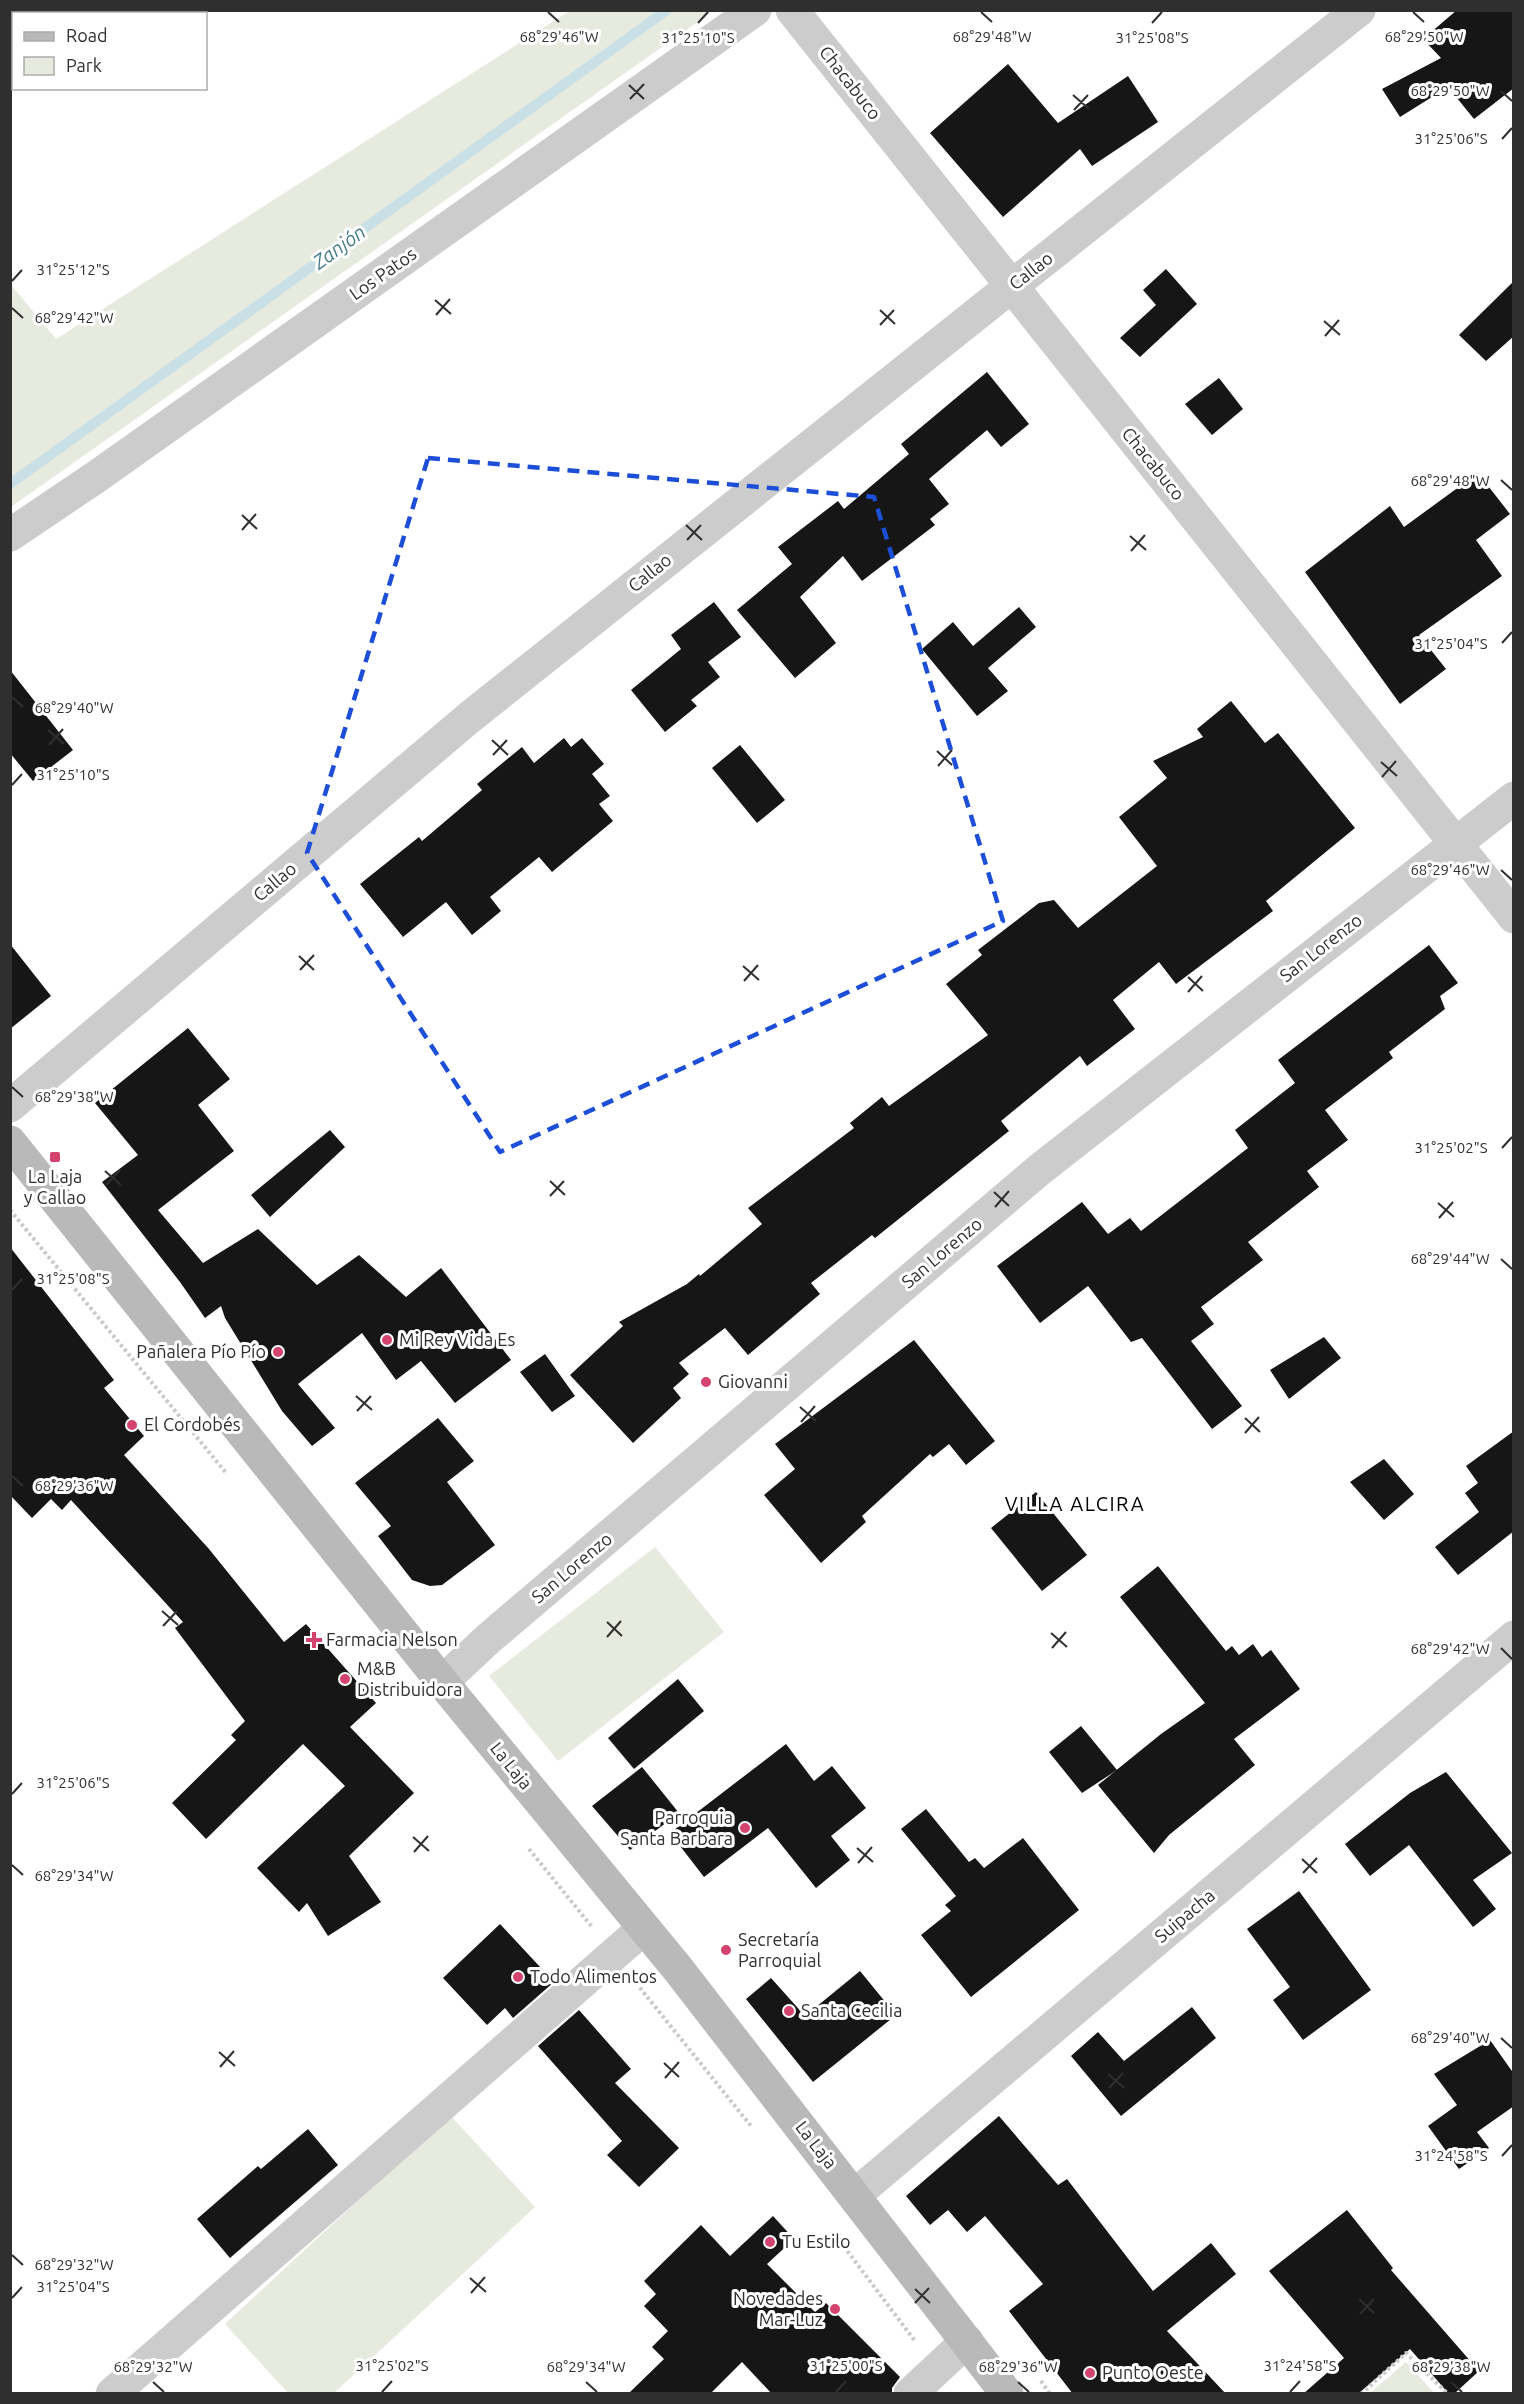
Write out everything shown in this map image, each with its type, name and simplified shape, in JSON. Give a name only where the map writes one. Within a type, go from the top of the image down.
[{"type":"main road","name":"La Laja","points":[[10,1142],[442,1682],[644,1928],[855,2195],[1007,2394]]},
{"type":"street","name":"Los Patos","points":[[10,535],[96,477],[754,10]]},
{"type":"street","name":"Chacabuco","points":[[792,10],[1514,917]]},
{"type":"street","name":"Callao","points":[[10,1106],[470,717],[1359,10]]},
{"type":"street","name":"San Lorenzo","points":[[442,1682],[497,1631],[1039,1170],[1514,798]]},
{"type":"street","name":"Suipacha","points":[[855,2195],[1514,1637]]},
{"type":"street","points":[[112,2394],[644,1928]]},
{"type":"street","points":[[910,2394],[967,2341]]},
{"type":"path","points":[[10,1210],[227,1475]]},
{"type":"path","points":[[525,1843],[754,2130]]},
{"type":"path","points":[[826,2222],[937,2369]]},
{"type":"path","points":[[1361,2394],[1406,2353],[1448,2394]]},
{"type":"path","points":[[1433,2380],[1448,2394]]},
{"type":"highlighted area","points":[[428,458],[874,497],[1003,921],[500,1152],[307,853]]},
{"type":"green space","points":[[571,10],[713,11],[11,507],[11,285],[56,339]]},
{"type":"green space","points":[[655,1547],[724,1632],[558,1761],[489,1676]]},
{"type":"green space","points":[[450,2115],[535,2207],[334,2393],[288,2393],[225,2324]]},
{"type":"green space","points":[[1406,2362],[1434,2393],[1370,2393]]},
{"type":"building","points":[[1457,10],[1514,10],[1514,88],[1474,119],[1448,87],[1400,117],[1382,89],[1441,58],[1423,39]]},
{"type":"building","points":[[1008,64],[1058,123],[1128,76],[1158,122],[1092,166],[1080,149],[1003,217],[930,133]]},
{"type":"building","points":[[1166,269],[1197,304],[1140,357],[1120,338],[1156,305],[1143,290]]},
{"type":"building","points":[[1514,281],[1514,336],[1486,361],[1459,335]]},
{"type":"building","points":[[987,372],[1029,424],[1001,447],[987,430],[929,479],[949,504],[930,519],[935,525],[862,581],[843,556],[800,597],[836,643],[795,678],[737,610],[792,564],[778,547],[838,501],[844,509],[909,454],[901,444]]},
{"type":"building","points":[[1219,378],[1243,409],[1212,435],[1185,404]]},
{"type":"building","points":[[1478,473],[1510,514],[1476,540],[1502,576],[1419,635],[1446,669],[1400,704],[1305,572],[1390,506],[1404,527]]},
{"type":"building","points":[[714,602],[741,637],[708,662],[720,677],[691,700],[697,706],[665,732],[631,690],[681,649],[671,635]]},
{"type":"building","points":[[1019,607],[1036,627],[988,668],[1008,691],[977,716],[922,649],[953,622],[973,646]]},
{"type":"building","points":[[10,670],[73,750],[33,781],[10,753]]},
{"type":"building","points":[[1231,701],[1265,743],[1278,733],[1355,828],[1266,901],[1273,911],[1176,984],[1159,962],[1113,1000],[1135,1029],[1087,1066],[1080,1056],[1001,1121],[1009,1131],[875,1238],[872,1235],[811,1283],[820,1294],[748,1355],[725,1328],[679,1363],[689,1374],[673,1388],[681,1398],[633,1443],[570,1375],[623,1326],[619,1322],[687,1284],[699,1274],[700,1276],[762,1224],[748,1208],[854,1128],[850,1123],[882,1097],[889,1106],[988,1035],[946,984],[982,955],[978,950],[1039,903],[1054,900],[1078,928],[1157,866],[1119,817],[1167,778],[1153,761],[1203,737],[1197,729]]},
{"type":"building","points":[[564,738],[571,747],[582,738],[604,764],[592,774],[610,796],[599,804],[613,821],[552,872],[539,857],[490,897],[501,911],[472,935],[446,902],[403,937],[360,884],[419,837],[422,841],[482,790],[477,784],[522,747],[534,763]]},
{"type":"building","points":[[740,745],[785,800],[757,823],[712,768]]},
{"type":"building","points":[[10,944],[51,996],[10,1029]]},
{"type":"building","points":[[1429,945],[1458,983],[1440,996],[1445,1009],[1389,1052],[1393,1058],[1325,1110],[1348,1140],[1307,1171],[1319,1187],[1248,1242],[1263,1260],[1201,1307],[1214,1324],[1191,1341],[1242,1406],[1212,1429],[1142,1338],[1131,1342],[1088,1286],[1040,1323],[997,1266],[1082,1202],[1108,1234],[1130,1218],[1141,1231],[1248,1148],[1235,1130],[1295,1083],[1278,1060]]},
{"type":"building","points":[[188,1028],[230,1079],[198,1105],[234,1151],[158,1210],[203,1263],[258,1229],[317,1285],[359,1255],[406,1297],[441,1268],[511,1360],[455,1403],[421,1361],[396,1380],[362,1333],[298,1384],[335,1428],[312,1446],[282,1411],[225,1318],[221,1306],[205,1318],[180,1282],[102,1182],[138,1155],[95,1103]]},
{"type":"building","points":[[330,1130],[345,1147],[270,1217],[251,1195]]},
{"type":"building","points":[[10,1247],[114,1380],[104,1388],[144,1436],[124,1455],[209,1549],[284,1642],[306,1624],[376,1703],[350,1727],[414,1793],[349,1856],[381,1902],[328,1936],[307,1903],[299,1912],[257,1868],[345,1786],[303,1744],[206,1839],[172,1803],[236,1740],[231,1735],[245,1721],[175,1628],[183,1622],[71,1500],[62,1510],[51,1499],[32,1518],[10,1495]]},
{"type":"building","points":[[1324,1337],[1341,1358],[1289,1399],[1270,1370]]},
{"type":"building","points":[[914,1340],[995,1441],[966,1465],[949,1444],[933,1457],[930,1454],[862,1516],[866,1522],[821,1563],[764,1495],[795,1469],[775,1444]]},
{"type":"building","points":[[545,1354],[575,1396],[552,1412],[520,1372]]},
{"type":"building","points":[[438,1418],[474,1461],[447,1482],[495,1545],[442,1585],[430,1586],[412,1580],[378,1536],[391,1526],[355,1483]]},
{"type":"building","points":[[1514,1431],[1514,1531],[1458,1575],[1435,1547],[1479,1512],[1465,1493],[1478,1483],[1466,1466]]},
{"type":"building","points":[[1384,1459],[1414,1494],[1384,1520],[1350,1482]]},
{"type":"building","points":[[1036,1492],[1087,1555],[1042,1591],[991,1528]]},
{"type":"building","points":[[1158,1566],[1226,1651],[1232,1646],[1239,1655],[1253,1644],[1262,1657],[1271,1650],[1300,1689],[1234,1739],[1255,1765],[1169,1835],[1154,1853],[1098,1785],[1161,1734],[1205,1703],[1120,1597]]},
{"type":"building","points":[[678,1679],[704,1711],[634,1769],[608,1738]]},
{"type":"building","points":[[1081,1726],[1117,1770],[1082,1793],[1049,1752]]},
{"type":"building","points":[[786,1744],[814,1781],[832,1766],[866,1808],[831,1836],[850,1860],[816,1888],[768,1828],[704,1877],[670,1833]]},
{"type":"building","points":[[642,1767],[679,1813],[630,1850],[592,1806]]},
{"type":"building","points":[[1446,1772],[1512,1853],[1473,1880],[1496,1909],[1473,1927],[1409,1845],[1370,1876],[1345,1844],[1410,1793]]},
{"type":"building","points":[[926,1809],[969,1862],[975,1858],[984,1868],[1023,1838],[1079,1910],[971,1997],[921,1935],[951,1911],[945,1905],[956,1896],[901,1829]]},
{"type":"building","points":[[1299,1891],[1371,1990],[1303,2040],[1273,2000],[1290,1987],[1247,1929]]},
{"type":"building","points":[[500,1924],[554,1982],[513,2018],[505,2008],[487,2025],[443,1978]]},
{"type":"building","points":[[860,1971],[896,2015],[813,2082],[746,1999],[771,1978],[805,2016]]},
{"type":"building","points":[[1192,2007],[1216,2038],[1121,2116],[1071,2056],[1098,2032],[1124,2061]]},
{"type":"building","points":[[579,2010],[631,2069],[615,2083],[679,2148],[639,2187],[607,2155],[622,2141],[538,2046]]},
{"type":"building","points":[[1490,2040],[1514,2074],[1514,2106],[1477,2132],[1489,2148],[1459,2169],[1428,2126],[1457,2105],[1434,2074]]},
{"type":"building","points":[[999,2116],[1058,2185],[1067,2179],[1153,2291],[1211,2243],[1236,2274],[1167,2331],[1226,2394],[1073,2394],[1009,2311],[1043,2284],[985,2216],[967,2232],[948,2210],[930,2225],[906,2196]]},
{"type":"building","points":[[308,2129],[338,2165],[230,2258],[197,2219],[258,2166],[261,2169]]},
{"type":"building","points":[[1347,2210],[1393,2268],[1391,2270],[1479,2371],[1454,2394],[1449,2394],[1410,2349],[1358,2394],[1303,2394],[1344,2358],[1269,2271]]},
{"type":"building","points":[[773,2216],[794,2239],[767,2264],[815,2312],[826,2303],[900,2377],[892,2388],[892,2394],[772,2394],[742,2362],[710,2394],[628,2394],[664,2359],[652,2347],[668,2331],[644,2306],[656,2294],[644,2281],[701,2225],[730,2256]]},
{"type":"waterway","name":"Zanjón","points":[[10,484],[667,10]]},
{"type":"place","name":"La Laja y Callao","points":[[55,1157]]},
{"type":"place","name":"Mi Rey Vida Es","points":[[387,1340]]},
{"type":"place","name":"Pañalera Pío Pío","points":[[278,1352]]},
{"type":"place","name":"Giovanni","points":[[706,1382]]},
{"type":"place","name":"El Cordobés","points":[[132,1425]]},
{"type":"place","name":"Farmacia Nelson","points":[[314,1640]]},
{"type":"place","name":"M&B Distribuidora","points":[[345,1679]]},
{"type":"place","name":"Parroquia Santa Barbara","points":[[745,1828]]},
{"type":"place","name":"Secretaría Parroquial","points":[[726,1950]]},
{"type":"place","name":"Todo Alimentos","points":[[518,1977]]},
{"type":"place","name":"Santa Cecilia","points":[[789,2011]]},
{"type":"place","name":"Tu Estilo","points":[[770,2242]]},
{"type":"place","name":"Novedades Mar-Luz","points":[[835,2309]]},
{"type":"place","name":"Punto Oeste","points":[[1090,2373]]},
{"type":"district","name":"VILLA ALCIRA","points":[[1075,1504]]}]
